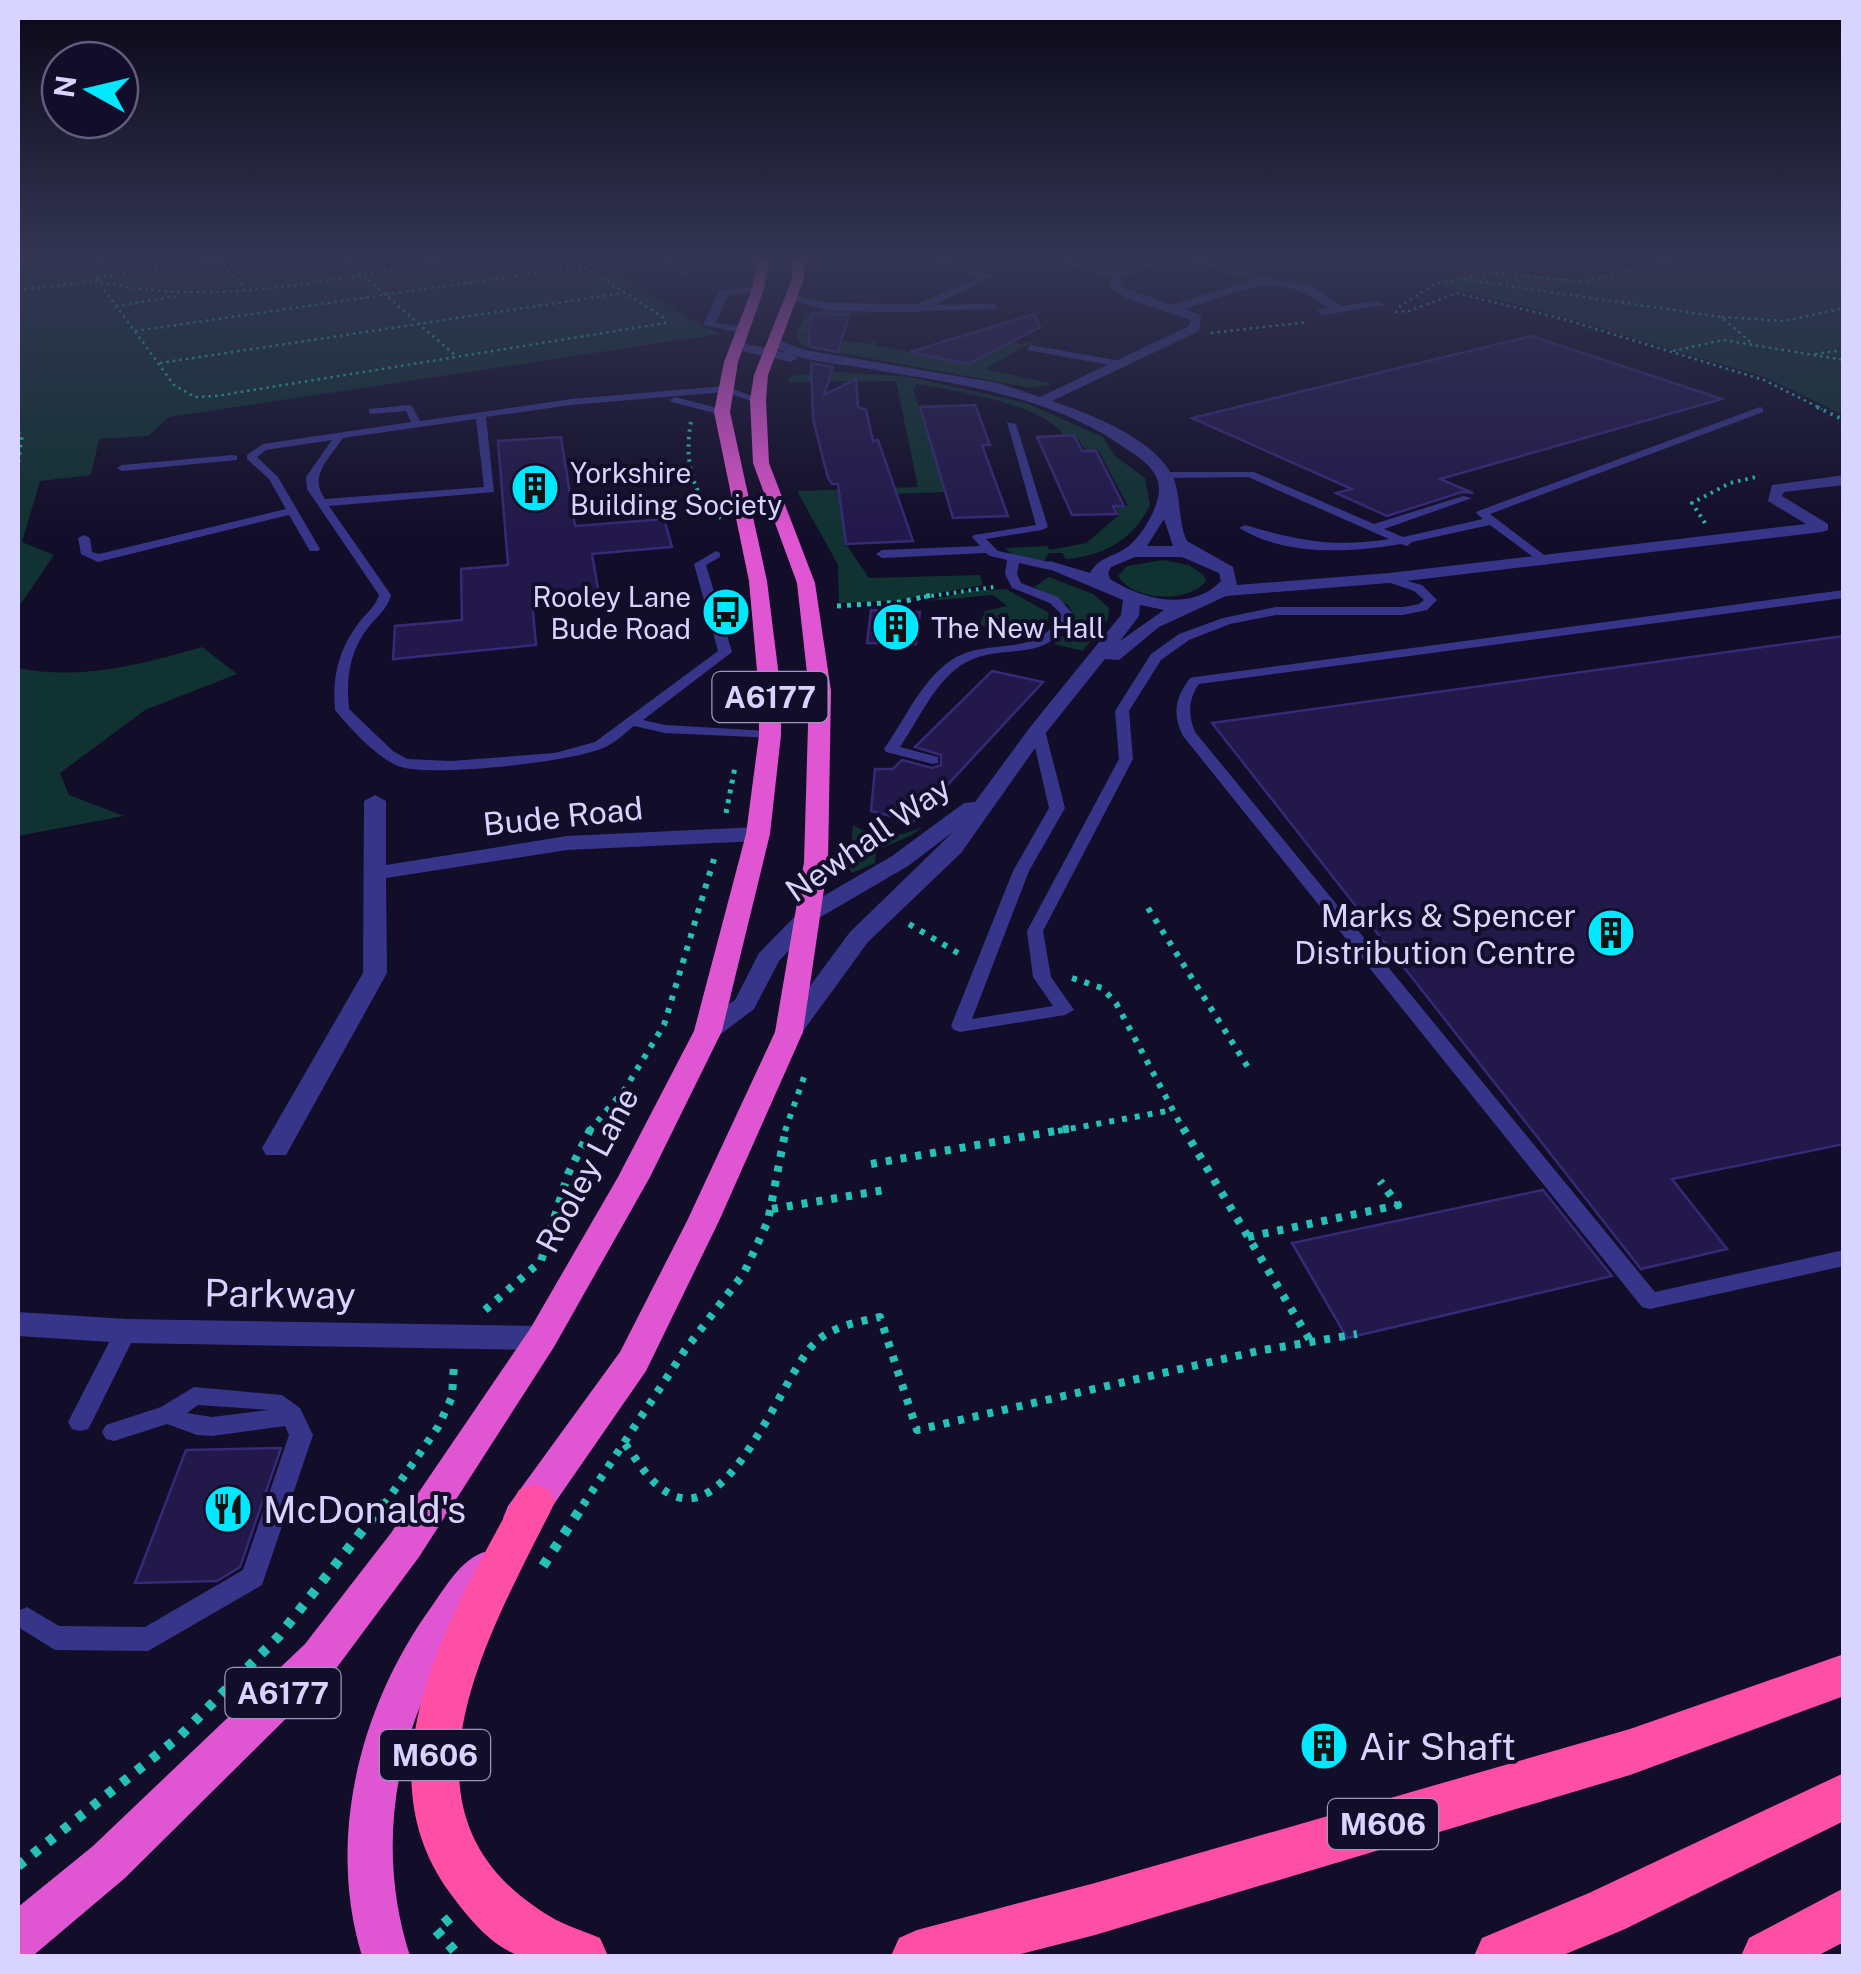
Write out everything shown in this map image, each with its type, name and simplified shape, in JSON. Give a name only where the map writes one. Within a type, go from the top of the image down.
[{"type":"highway","name":"Rooley Lane","points":[[18,1937],[109,1862],[320,1657],[406,1545],[542,1338],[634,1177],[708,1031],[758,834],[770,735],[770,692],[758,581],[724,401],[737,351]]},
{"type":"highway","name":"A6177","points":[[386,1956],[376,1933],[370,1895],[368,1842],[394,1720],[419,1662],[633,1361],[703,1222],[790,1032],[811,913],[820,691],[806,583],[761,462],[758,400],[761,374],[770,351]]},
{"type":"highway","name":"M606","points":[[534,1502],[452,1671],[439,1717],[432,1776],[444,1835],[462,1871],[479,1892],[512,1924],[558,1950],[582,1956]]},
{"type":"highway","name":"M606","points":[[917,1956],[1095,1909],[1630,1752],[1844,1675]]},
{"type":"highway","points":[[1500,1956],[1608,1911],[1844,1796]]},
{"type":"highway","points":[[1767,1956],[1844,1913]]},
{"type":"street","points":[[779,351],[808,362],[963,380],[1044,400],[1098,422],[1143,453],[1167,481],[1172,529],[1180,544],[1213,561],[1229,576],[1224,591]]},
{"type":"street","points":[[1044,400],[1147,351]]},
{"type":"street","points":[[761,374],[826,366],[880,368]]},
{"type":"street","points":[[1132,552],[1182,552],[1213,561],[1347,582],[1389,578],[1822,527],[1774,498],[1777,488],[1844,480]]},
{"type":"street","points":[[1103,573],[1132,552],[1156,522],[1167,481]]},
{"type":"street","name":"Newhall Way","points":[[1050,566],[1103,573],[1132,599],[1157,604],[1192,602]]},
{"type":"street","name":"Newhall Way","points":[[1058,707],[1130,640],[1192,602],[1224,591],[1347,582]]},
{"type":"street","name":"Newhall Way","points":[[790,1032],[859,937],[953,848],[1038,730],[1130,616],[1132,599]]},
{"type":"street","name":"Newhall Way","points":[[708,1031],[744,1004],[768,958],[811,913],[900,862],[992,792]]},
{"type":"street","points":[[276,1148],[375,973],[375,801]]},
{"type":"street","name":"Bude Road","points":[[376,873],[567,843],[758,834]]},
{"type":"street","name":"Parkway","points":[[18,1324],[126,1331],[475,1324],[542,1338]]},
{"type":"lane","points":[[1048,351],[1121,364]]},
{"type":"lane","points":[[639,396],[705,404],[724,401]]},
{"type":"lane","points":[[122,468],[233,458],[254,454],[278,442],[639,396],[758,400]]},
{"type":"lane","points":[[546,406],[548,422]]},
{"type":"lane","points":[[372,411],[410,408],[418,426]]},
{"type":"lane","points":[[1544,561],[1482,513],[1760,410]]},
{"type":"lane","points":[[319,503],[490,490],[481,417]]},
{"type":"lane","points":[[1011,424],[1042,527],[978,538],[989,549],[1014,560],[1050,566]]},
{"type":"lane","points":[[340,434],[311,476],[319,503],[350,540],[385,595],[384,602],[348,644],[338,687],[342,710],[388,754],[404,763],[424,766],[554,758],[600,745],[726,652],[700,564],[716,555]]},
{"type":"lane","points":[[254,454],[250,457],[273,477],[314,549]]},
{"type":"lane","points":[[1167,481],[1250,474],[1407,542]]},
{"type":"lane","points":[[1374,528],[1467,498]]},
{"type":"lane","points":[[84,538],[87,554],[98,558],[290,512]]},
{"type":"lane","points":[[1245,528],[1286,544],[1319,547],[1407,542],[1492,521]]},
{"type":"lane","points":[[882,554],[989,549]]},
{"type":"lane","points":[[933,760],[891,749],[948,670],[967,658],[1044,642],[1064,626],[1067,614],[1054,600],[1016,585],[1011,574],[1014,560]]},
{"type":"lane","points":[[1038,730],[1056,808],[1021,871],[960,1026],[1065,1010],[1042,977],[1035,931],[1126,759],[1122,711],[1156,658],[1184,637],[1227,621],[1276,611],[1403,611],[1423,607],[1431,600],[1418,588],[1389,578]]},
{"type":"lane","points":[[1844,594],[1195,681],[1184,694],[1180,714],[1188,734],[1650,1301],[1844,1258]]},
{"type":"lane","points":[[630,721],[664,730],[770,735]]},
{"type":"lane","points":[[80,1422],[126,1331]]},
{"type":"lane","points":[[27,1619],[55,1638],[148,1639],[253,1577],[301,1435],[292,1415],[274,1400],[194,1396],[169,1414],[114,1432]]},
{"type":"path","points":[[151,351],[184,393],[205,396],[492,351]]},
{"type":"path","points":[[160,363],[240,351]]},
{"type":"path","points":[[450,351],[456,357]]},
{"type":"path","points":[[1668,351],[1764,380],[1844,420]]},
{"type":"path","points":[[1796,351],[1844,360]]},
{"type":"path","points":[[1814,354],[1836,351]]},
{"type":"path","points":[[18,433],[22,434],[18,464]]},
{"type":"path","points":[[837,606],[901,602],[956,590],[1016,585]]},
{"type":"path","points":[[892,930],[914,908]]},
{"type":"path","points":[[1148,908],[1248,1069]]},
{"type":"path","points":[[902,920],[984,968]]},
{"type":"path","points":[[1042,977],[1082,979],[1102,988],[1116,1003],[1172,1110],[1310,1342]]},
{"type":"path","points":[[537,1574],[685,1350],[744,1274],[771,1210],[782,1140],[806,1071]]},
{"type":"path","points":[[871,1164],[1172,1110]]},
{"type":"path","points":[[1248,1237],[1398,1205],[1380,1181]]},
{"type":"path","points":[[771,1210],[884,1190]]},
{"type":"path","points":[[625,1444],[668,1494],[688,1500],[716,1488],[736,1471],[812,1346],[840,1326],[880,1317],[917,1430],[1357,1334]]},
{"type":"path","points":[[18,1866],[179,1737],[279,1636],[358,1541],[438,1428],[452,1397],[452,1367],[475,1324]]},
{"type":"path","points":[[436,1930],[460,1956]]},
{"type":"green space","points":[[18,351],[607,351],[169,417],[148,436],[99,439],[91,475],[40,481],[22,542],[54,555],[18,608]]},
{"type":"green space","points":[[830,351],[904,351],[968,364],[993,351],[1017,351],[985,369],[1053,384],[1032,388]]},
{"type":"green space","points":[[1678,351],[1843,351],[1843,415],[1765,377]]},
{"type":"green space","points":[[828,371],[910,377],[1026,403],[1103,437],[1115,456],[1145,478],[1150,505],[1126,537],[1105,550],[1066,559],[1062,553],[1049,553],[1044,561],[1014,556],[1005,548],[1047,546],[1050,550],[1086,543],[1119,515],[1116,507],[1128,506],[1098,450],[1085,450],[1075,434],[1063,434],[1052,423],[1017,407],[917,384],[913,389],[945,492],[840,496],[846,544],[869,578],[980,575],[983,585],[894,601],[839,603],[838,565],[797,491],[918,487],[896,381],[788,382],[791,376]]},
{"type":"green space","points":[[1163,560],[1189,565],[1206,581],[1187,593],[1161,596],[1136,591],[1118,576],[1127,566]]},
{"type":"green space","points":[[1049,577],[1093,594],[1109,608],[1108,619],[1083,651],[1054,644],[1070,630],[1075,617],[1068,605],[1034,587]]},
{"type":"green space","points":[[1006,589],[1049,613],[1047,624],[1031,632],[1014,634],[980,624],[985,611],[1007,606],[993,595],[929,601],[967,591]]},
{"type":"green space","points":[[202,647],[237,674],[145,710],[60,773],[69,795],[124,816],[18,836],[18,668],[88,672],[134,665]]},
{"type":"green space","points":[[853,825],[887,836],[922,827],[876,852],[875,863],[852,873],[849,869]]},
{"type":"building","points":[[913,351],[993,351],[968,364],[910,352]]},
{"type":"building","points":[[1468,351],[1577,351],[1722,399],[1440,479],[1473,493],[1462,492],[1387,516],[1336,493],[1352,489],[1192,418]]},
{"type":"building","points":[[811,363],[833,367],[824,395],[856,379],[858,407],[866,410],[873,441],[878,440],[913,541],[846,544],[838,484],[832,484],[828,478],[813,419]]},
{"type":"building","points":[[975,405],[990,445],[982,445],[1008,516],[953,518],[920,407]]},
{"type":"building","points":[[1074,435],[1082,451],[1096,451],[1124,506],[1113,506],[1117,514],[1072,515],[1037,437]]},
{"type":"building","points":[[561,437],[575,526],[664,519],[672,547],[592,554],[599,595],[532,601],[536,645],[393,659],[395,626],[462,620],[461,569],[508,565],[498,441]]},
{"type":"building","name":"The New Hall","points":[[871,610],[920,612],[916,644],[867,643]]},
{"type":"building","name":"Marks & Spencer Distribution Centre","points":[[1844,636],[1844,1144],[1672,1179],[1727,1249],[1641,1269],[1212,723]]},
{"type":"building","points":[[992,671],[1043,682],[913,822],[871,811],[875,769],[893,769],[902,760],[932,768],[941,765],[941,755],[915,747]]},
{"type":"building","points":[[1543,1190],[1612,1276],[1347,1338],[1292,1243]]},
{"type":"building","points":[[281,1448],[240,1567],[217,1581],[135,1583],[186,1450]]},
{"type":"place","name":"Yorkshire Building Society","points":[[535,488]]},
{"type":"place","name":"Rooley Lane Bude Road","points":[[726,612]]},
{"type":"place","name":"The New Hall","points":[[896,627]]},
{"type":"place","name":"Marks & Spencer Distribution Centre","points":[[1611,933]]},
{"type":"place","name":"McDonald's","points":[[228,1509]]},
{"type":"place","name":"Air Shaft","points":[[1324,1746]]}]
